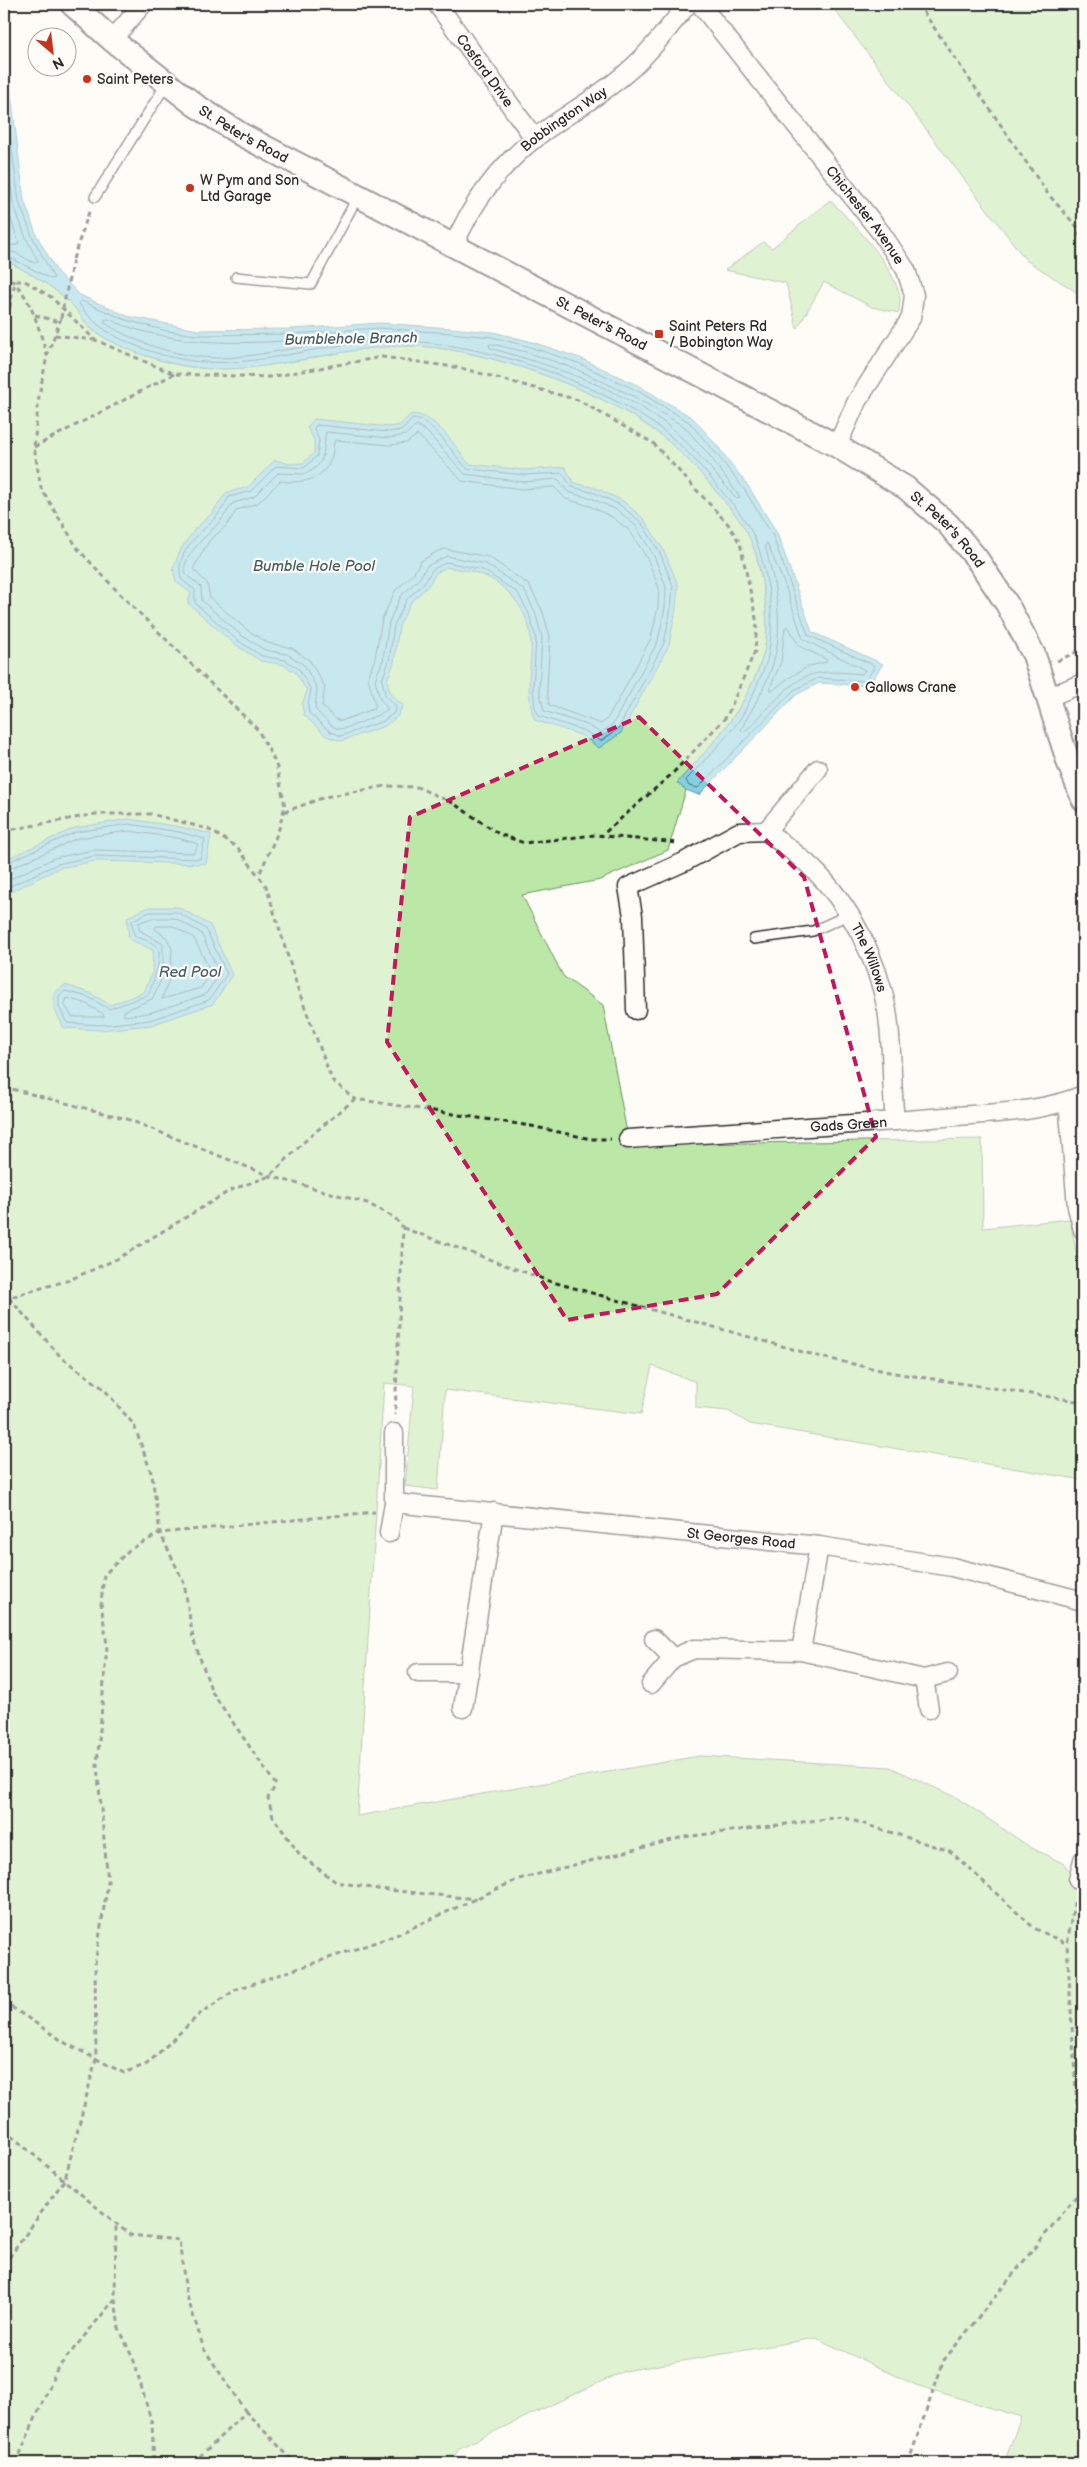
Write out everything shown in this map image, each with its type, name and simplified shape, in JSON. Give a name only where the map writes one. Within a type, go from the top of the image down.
[{"type":"street","name":"St. Peter's Road","points":[[72,4],[112,40],[195,105],[242,134],[836,446],[906,488],[948,524],[977,559],[1007,604],[1034,655],[1069,764],[1083,795]]},
{"type":"street","points":[[112,40],[142,4]]},
{"type":"street","name":"Cosford Drive","points":[[437,4],[535,139]]},
{"type":"street","name":"Bobbington Way","points":[[454,246],[460,230],[487,188],[513,158],[535,139],[626,73],[649,52],[688,4]]},
{"type":"street","name":"Chichester Avenue","points":[[700,4],[882,234],[906,270],[914,295],[911,318],[857,401],[836,446]]},
{"type":"street","points":[[1049,697],[1083,683]]},
{"type":"street","points":[[636,1010],[633,916],[628,887],[684,862],[709,846],[739,832],[766,831],[818,769]]},
{"type":"street","name":"The Willows","points":[[766,831],[812,868],[848,915],[864,940],[879,979],[887,1011],[895,1121]]},
{"type":"street","name":"Gads Green","points":[[628,1138],[895,1121],[1031,1109],[1076,1098],[1077,1207],[1083,1230]]},
{"type":"street","points":[[389,1534],[393,1507],[394,1433]]},
{"type":"street","name":"St Georges Road","points":[[393,1507],[494,1512],[819,1546],[952,1567],[1083,1601]]},
{"type":"street","points":[[463,1708],[494,1512]]},
{"type":"street","points":[[801,1650],[819,1546]]},
{"type":"street","points":[[654,1639],[673,1658]]},
{"type":"street","points":[[651,1684],[673,1658],[694,1648],[801,1650],[924,1679],[948,1673]]},
{"type":"street","points":[[418,1673],[469,1673]]},
{"type":"street","points":[[924,1679],[929,1709]]},
{"type":"street","points":[[1081,1881],[1083,1860]]},
{"type":"lane","points":[[95,197],[167,83]]},
{"type":"lane","points":[[236,278],[311,284],[358,195]]},
{"type":"lane","points":[[754,939],[813,931],[848,915]]},
{"type":"path","points":[[918,4],[1048,194],[1077,227],[1083,245]]},
{"type":"path","points":[[95,197],[73,259],[61,318],[48,356],[39,396],[34,447],[41,488],[78,549],[119,593],[258,730],[276,764],[285,806],[278,832],[258,876]]},
{"type":"path","points":[[4,274],[16,281],[25,281],[51,297],[95,340]]},
{"type":"path","points":[[16,281],[35,315],[48,356]]},
{"type":"path","points":[[4,334],[16,281]]},
{"type":"path","points":[[35,315],[59,322]]},
{"type":"path","points":[[55,334],[95,340],[174,374],[269,377],[382,357],[461,368],[578,400],[653,443],[728,524],[740,543],[757,623],[755,651],[727,716],[672,774],[601,836]]},
{"type":"path","points":[[34,447],[174,374]]},
{"type":"path","points":[[1038,669],[1083,649]]},
{"type":"path","points":[[283,812],[324,797],[386,786],[417,787],[453,803],[498,834],[524,843],[601,836],[709,846]]},
{"type":"path","points":[[4,831],[96,814],[151,814],[208,829],[238,848],[266,886],[298,988],[332,1080],[355,1099],[531,1126],[590,1139],[628,1138]]},
{"type":"path","points":[[4,1087],[127,1119],[270,1176],[311,1190],[367,1203],[395,1218],[403,1228],[549,1281],[821,1357],[894,1374],[1083,1402]]},
{"type":"path","points":[[4,1299],[69,1280],[117,1259],[231,1190],[270,1176],[308,1138],[355,1099]]},
{"type":"path","points":[[394,1433],[403,1228]]},
{"type":"path","points":[[9,1298],[61,1356],[104,1389],[134,1425],[152,1475],[160,1533],[184,1583],[193,1638],[212,1692],[276,1785],[268,1798],[273,1817],[300,1855],[336,1882],[378,1889],[477,1899]]},
{"type":"path","points":[[4,2265],[65,2179],[96,2059],[95,1964],[108,1882],[97,1766],[107,1645],[101,1603],[104,1575],[129,1550],[160,1533],[393,1507]]},
{"type":"path","points":[[4,2002],[67,2044],[124,2073],[147,2064],[202,2012],[237,1989],[394,1936],[519,1879],[684,1837],[842,1817],[950,1851],[1034,1928],[1067,1944]]},
{"type":"path","points":[[908,2463],[944,2360],[1082,2189],[1067,1944],[1081,1881]]},
{"type":"path","points":[[4,2130],[130,2235],[179,2240],[186,2293],[204,2349],[246,2412],[295,2463]]},
{"type":"path","points":[[116,2223],[114,2299],[119,2328],[134,2361],[152,2424],[154,2463]]},
{"type":"path","points":[[16,2463],[57,2369],[114,2299]]},
{"type":"path","points":[[193,2463],[246,2412]]},
{"type":"highlighted area","points":[[639,717],[804,877],[876,1137],[717,1294],[567,1320],[387,1042],[410,817]]},
{"type":"green space","points":[[830,4],[1083,4],[1083,296],[1026,260]]},
{"type":"green space","points":[[830,200],[870,243],[887,268],[899,293],[899,313],[872,307],[824,282],[797,329],[786,283],[725,270],[763,242],[772,248]]},
{"type":"green space","points":[[11,263],[61,294],[77,310],[88,326],[109,340],[151,358],[179,365],[221,369],[251,367],[370,348],[430,347],[489,358],[553,378],[613,405],[663,437],[684,455],[747,531],[755,551],[763,586],[767,626],[766,643],[755,678],[737,711],[716,739],[678,782],[686,790],[668,850],[600,880],[522,895],[563,976],[603,1005],[628,1138],[634,1145],[982,1139],[983,1228],[1070,1219],[1083,1291],[1083,1480],[750,1424],[728,1411],[696,1408],[696,1382],[652,1366],[641,1414],[445,1390],[438,1490],[405,1486],[414,1386],[384,1383],[357,1816],[699,1756],[890,1767],[957,1798],[1030,1847],[1064,1864],[1078,1880],[1083,1932],[1083,2463],[1004,2463],[1021,2417],[916,2385],[816,2338],[624,2371],[459,2448],[451,2463],[4,2463],[4,265]]},
{"type":"water","name":"Bumblehole Branch","points":[[4,4],[10,4],[5,44],[24,200],[36,234],[57,272],[80,295],[127,316],[198,330],[293,329],[379,323],[493,332],[529,341],[580,358],[639,386],[693,418],[719,448],[748,486],[777,533],[812,632],[883,664],[868,686],[819,683],[796,695],[699,795],[686,790],[677,783],[727,726],[755,678],[764,651],[767,618],[759,565],[753,545],[743,525],[684,455],[663,437],[613,405],[584,391],[521,367],[459,351],[431,347],[371,348],[281,363],[222,369],[192,367],[166,362],[109,340],[89,326],[75,308],[53,288],[11,263],[4,265]]},
{"type":"water","name":"Bumble Hole Pool","points":[[411,414],[420,415],[437,425],[469,464],[524,470],[565,467],[574,483],[596,488],[623,501],[644,519],[664,551],[678,585],[676,609],[669,645],[621,733],[599,748],[583,736],[535,720],[529,691],[531,641],[526,619],[522,609],[508,592],[499,584],[480,574],[446,567],[436,573],[428,586],[411,602],[399,626],[394,663],[387,680],[390,694],[403,705],[398,716],[385,726],[341,741],[326,736],[304,715],[302,705],[307,691],[296,673],[284,665],[261,661],[234,644],[188,603],[191,593],[176,582],[173,568],[181,549],[195,529],[212,513],[226,493],[248,487],[275,460],[289,464],[303,463],[314,453],[314,440],[307,428],[314,419],[389,427],[400,425]]},
{"type":"water","points":[[129,819],[211,834],[206,864],[96,861],[59,868],[4,895],[4,860],[75,828]]},
{"type":"water","name":"Red Pool","points":[[149,907],[178,907],[210,925],[232,975],[213,1004],[151,1025],[101,1030],[64,1028],[54,1008],[54,993],[65,985],[90,993],[110,1005],[144,992],[152,973],[153,950],[129,939],[127,917]]},
{"type":"place","name":"Saint Peters","points":[[87,79]]},
{"type":"place","name":"W Pym and Son Ltd Garage","points":[[190,188]]},
{"type":"place","name":"Saint Peters Rd / Bobington Way","points":[[659,334]]},
{"type":"place","name":"Gallows Crane","points":[[855,687]]}]
